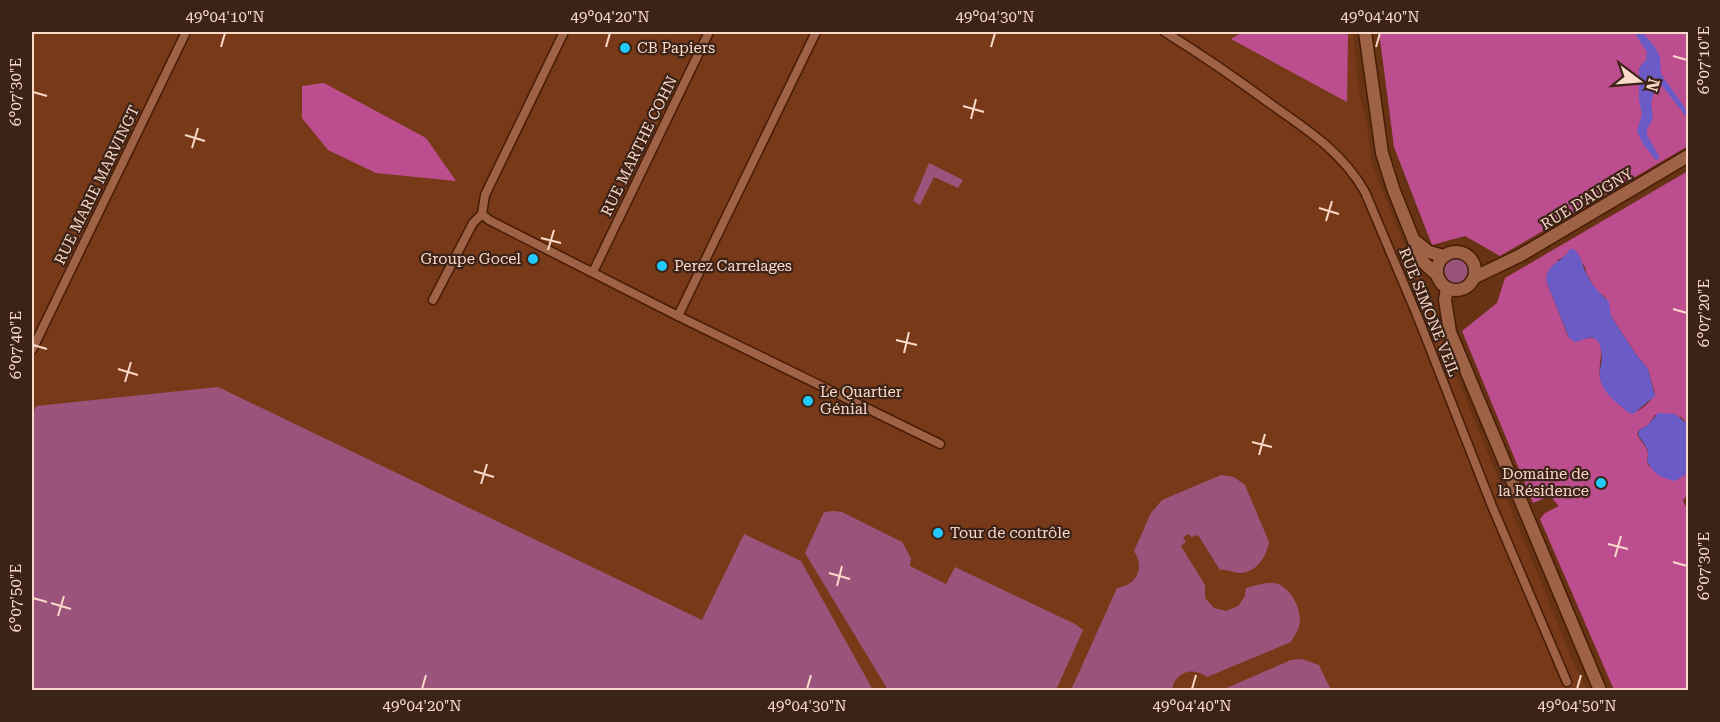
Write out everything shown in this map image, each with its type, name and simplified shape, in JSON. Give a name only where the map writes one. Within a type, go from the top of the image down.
[{"type":"main road","points":[[1365,32],[1382,153],[1422,261],[1437,274]]},
{"type":"main road","name":"RUE D'AUGNY","points":[[1474,277],[1521,255],[1689,156]]},
{"type":"main road","points":[[1414,241],[1429,252],[1444,256]]},
{"type":"main road","points":[[1447,317],[1460,290],[1469,285],[1474,277],[1474,263],[1466,253],[1459,251],[1444,256],[1438,263],[1437,274],[1439,280],[1447,288],[1460,290]]},
{"type":"main road","points":[[1474,263],[1480,261],[1499,265]]},
{"type":"main road","points":[[1447,288],[1445,300],[1450,332],[1600,690]]},
{"type":"street","name":"RUE MARIE MARVINGT","points":[[32,350],[186,32]]},
{"type":"street","points":[[434,300],[473,223],[482,214],[485,195],[564,32]]},
{"type":"street","name":"RUE MARTHE COHN","points":[[593,272],[709,32]]},
{"type":"street","points":[[678,316],[816,32]]},
{"type":"street","name":"RUE SIMONE VEIL","points":[[1166,32],[1318,138],[1355,174],[1365,192],[1417,315],[1492,506],[1567,682]]},
{"type":"street","points":[[482,214],[489,220],[678,316],[940,444]]},
{"type":"shaded area","points":[[32,32],[1353,32],[1359,92],[1366,120],[1372,164],[1426,298],[1425,306],[1434,321],[1574,664],[1587,690],[32,690]]},
{"type":"shaded area","points":[[1243,32],[1348,32],[1347,102],[1231,39]]},
{"type":"shaded area","points":[[1379,32],[1688,32],[1688,146],[1500,256],[1465,236],[1432,245],[1394,147]]},
{"type":"shaded area","points":[[1634,32],[1642,32],[1655,47],[1660,57],[1661,74],[1688,112],[1688,119],[1656,78],[1652,78],[1653,119],[1647,129],[1647,135],[1660,158],[1656,160],[1643,144],[1637,131],[1642,114],[1639,100],[1639,68],[1646,60],[1647,52]]},
{"type":"shaded area","points":[[324,83],[426,138],[456,181],[376,173],[328,150],[302,118],[302,86]]},
{"type":"shaded area","points":[[929,163],[963,180],[958,188],[934,177],[920,205],[913,201]]},
{"type":"shaded area","points":[[1688,171],[1688,424],[1681,417],[1655,415],[1637,434],[1647,450],[1648,465],[1675,480],[1688,473],[1688,493],[1683,501],[1688,511],[1688,690],[1614,690],[1540,519],[1545,513],[1559,506],[1550,496],[1533,503],[1462,331],[1497,303],[1505,278]],"holes":[[[1567,255],[1584,265],[1597,291],[1606,298],[1611,316],[1648,369],[1655,394],[1637,411],[1629,413],[1606,390],[1601,381],[1600,342],[1588,338],[1575,342],[1568,336],[1547,283],[1558,260]]]},
{"type":"shaded area","points":[[1570,249],[1574,249],[1579,255],[1592,283],[1609,302],[1611,316],[1648,369],[1655,396],[1633,414],[1613,400],[1601,383],[1602,359],[1598,341],[1592,337],[1575,342],[1569,338],[1547,283],[1551,267]]},
{"type":"shaded area","points":[[1456,258],[1466,261],[1469,271],[1466,281],[1456,284],[1446,281],[1443,271],[1446,261]]},
{"type":"shaded area","points":[[218,387],[702,620],[744,534],[801,561],[873,690],[32,690],[32,416],[36,406]]},
{"type":"shaded area","points":[[1658,413],[1675,414],[1688,424],[1688,473],[1675,481],[1662,477],[1652,469],[1647,461],[1645,444],[1638,435],[1639,430],[1648,425]]},
{"type":"shaded area","points":[[1221,475],[1234,477],[1245,485],[1269,542],[1266,553],[1256,567],[1237,573],[1220,570],[1198,535],[1191,537],[1189,534],[1183,537],[1186,542],[1181,546],[1205,585],[1205,598],[1214,608],[1226,611],[1238,606],[1245,596],[1246,588],[1264,584],[1274,583],[1289,592],[1296,603],[1300,620],[1291,642],[1207,677],[1196,672],[1180,675],[1172,690],[1071,690],[1117,588],[1130,583],[1137,575],[1139,564],[1134,551],[1151,513],[1162,500]]},
{"type":"shaded area","points":[[824,512],[842,512],[902,542],[911,558],[910,566],[946,584],[955,567],[1075,624],[1083,630],[1056,690],[888,690],[805,553]]},
{"type":"shaded area","points":[[1302,659],[1319,665],[1331,690],[1222,690],[1291,660]]},
{"type":"place","name":"CB Papiers","points":[[625,48]]},
{"type":"place","name":"Groupe Gocel","points":[[533,259]]},
{"type":"place","name":"Perez Carrelages","points":[[662,266]]},
{"type":"place","name":"Le Quartier Génial","points":[[808,401]]},
{"type":"place","name":"Domaine de la Résidence","points":[[1601,483]]},
{"type":"place","name":"Tour de contrôle","points":[[938,533]]}]
